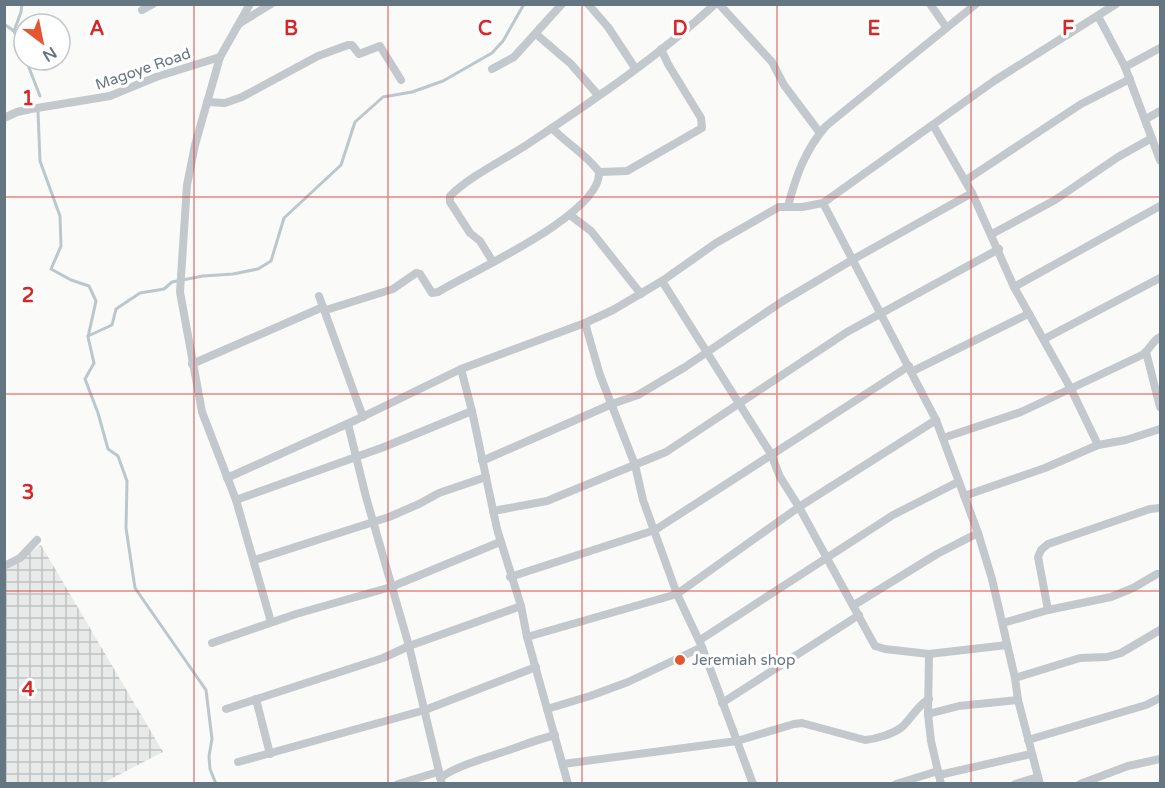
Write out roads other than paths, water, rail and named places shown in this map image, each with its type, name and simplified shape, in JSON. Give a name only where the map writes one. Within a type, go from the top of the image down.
[{"type":"street","points":[[142,10],[153,4]]},
{"type":"street","points":[[250,4],[220,57],[190,165],[180,292],[201,412],[236,500],[271,622]]},
{"type":"street","points":[[240,23],[271,4]]},
{"type":"street","points":[[492,69],[513,57],[562,4]]},
{"type":"street","points":[[588,4],[608,27],[635,68]]},
{"type":"street","points":[[494,262],[480,241],[470,233],[450,202],[450,196],[552,128],[662,49],[717,4],[772,62],[784,85],[820,133]]},
{"type":"street","points":[[930,4],[946,27]]},
{"type":"street","points":[[788,206],[804,158],[820,133],[847,108],[976,4]]},
{"type":"street","points":[[227,478],[348,424],[461,369],[585,323],[641,294],[716,243],[779,207],[802,207],[823,203],[994,81],[1116,4]]},
{"type":"street","points":[[1098,16],[1125,67],[1161,160]]},
{"type":"street","points":[[536,34],[571,64],[598,95]]},
{"type":"street","points":[[207,102],[225,103],[242,97],[318,56],[348,45],[352,45],[359,54],[380,45],[401,80]]},
{"type":"street","points":[[1125,67],[1161,48]]},
{"type":"street","points":[[599,172],[627,171],[702,128],[700,118],[668,64],[662,49]]},
{"type":"street","name":"Magoye Road","points":[[4,118],[31,109],[110,96],[156,77],[220,57]]},
{"type":"street","points":[[966,180],[1081,104],[1130,79]]},
{"type":"street","points":[[1146,119],[1161,111]]},
{"type":"street","points":[[933,124],[966,180],[999,249],[1014,287],[1071,389],[1098,445]]},
{"type":"street","points":[[192,364],[324,308],[393,289],[416,273],[420,274],[435,294],[494,262],[570,215],[590,195],[598,183],[599,172],[590,161],[567,144],[552,128]]},
{"type":"street","points":[[992,234],[1055,200],[1118,157],[1152,138]]},
{"type":"street","points":[[483,461],[612,404],[638,395],[667,379],[783,301],[972,193]]},
{"type":"street","points":[[823,203],[936,420],[978,533],[1003,623],[1018,700],[1039,780],[1015,783]]},
{"type":"street","points":[[1014,287],[1161,206]]},
{"type":"street","points":[[570,215],[591,231],[641,294]]},
{"type":"street","points":[[493,511],[547,501],[666,452],[839,336],[999,249]]},
{"type":"street","points":[[1044,339],[1161,278]]},
{"type":"street","points":[[662,281],[771,454],[780,477],[854,605],[871,640],[878,648],[929,654],[1007,645]]},
{"type":"street","points":[[319,296],[363,417]]},
{"type":"street","points":[[510,577],[655,530],[686,512],[771,454],[910,369],[1028,314]]},
{"type":"street","points":[[585,323],[600,375],[621,434],[635,465],[643,500],[677,594],[701,644],[753,783]]},
{"type":"street","points":[[943,438],[1021,412],[1071,389],[1146,352],[1152,342],[1161,337]]},
{"type":"street","points":[[1146,352],[1161,407]]},
{"type":"street","points":[[461,369],[500,542],[521,606],[526,637],[568,783]]},
{"type":"street","points":[[236,500],[472,411]]},
{"type":"street","points":[[526,637],[677,594],[799,507],[936,420]]},
{"type":"street","points":[[348,424],[391,587],[410,646],[440,778]]},
{"type":"street","points":[[964,496],[1035,472],[1098,445],[1126,440],[1161,429]]},
{"type":"street","points":[[255,560],[373,522],[419,504],[439,493],[486,477]]},
{"type":"street","points":[[547,709],[628,682],[701,644],[893,515],[958,482]]},
{"type":"street","points":[[1048,610],[1038,557],[1041,550],[1048,544],[1150,509],[1161,508]]},
{"type":"street","points":[[854,605],[937,554],[978,533]]},
{"type":"street","points":[[4,566],[20,558],[37,540]]},
{"type":"street","points":[[212,643],[271,622],[391,587],[500,542]]},
{"type":"street","points":[[1003,623],[1048,610],[1111,597],[1157,574]]},
{"type":"street","points":[[226,709],[383,658],[521,606]]},
{"type":"street","points":[[722,703],[859,615]]},
{"type":"street","points":[[1015,678],[1080,658],[1107,657],[1122,653],[1161,630]]},
{"type":"street","points":[[929,654],[928,714],[940,776]]},
{"type":"street","points":[[238,762],[425,710],[536,667]]},
{"type":"street","points":[[1028,740],[1146,705],[1161,698]]},
{"type":"street","points":[[255,699],[270,754]]},
{"type":"street","points":[[563,764],[737,741],[802,723],[865,740],[874,739],[903,726],[919,705],[928,699]]},
{"type":"street","points":[[928,714],[960,706],[1018,700]]},
{"type":"street","points":[[398,783],[440,778],[450,771],[471,763],[555,735]]},
{"type":"street","points":[[896,783],[940,776],[1031,753]]},
{"type":"street","points":[[1080,783],[1128,766],[1161,759]]},
{"type":"waterway","points":[[21,12],[22,4]]},
{"type":"waterway","points":[[88,336],[112,325],[116,309],[140,293],[164,289],[172,282],[258,269],[271,261],[284,218],[341,165],[355,122],[383,97],[412,92],[443,81],[492,53],[503,41],[524,4]]},
{"type":"waterway","points":[[4,24],[12,30]]},
{"type":"waterway","points":[[31,72],[40,96]]},
{"type":"waterway","points":[[38,112],[40,161],[60,216],[61,246],[51,269],[71,280],[89,286],[96,301],[88,337],[94,363],[85,379],[108,449],[118,456],[127,481],[126,528],[135,588],[206,690],[212,739],[209,756],[210,769],[216,784]]},
{"type":"place","name":"Jeremiah shop","points":[[680,660]]}]
